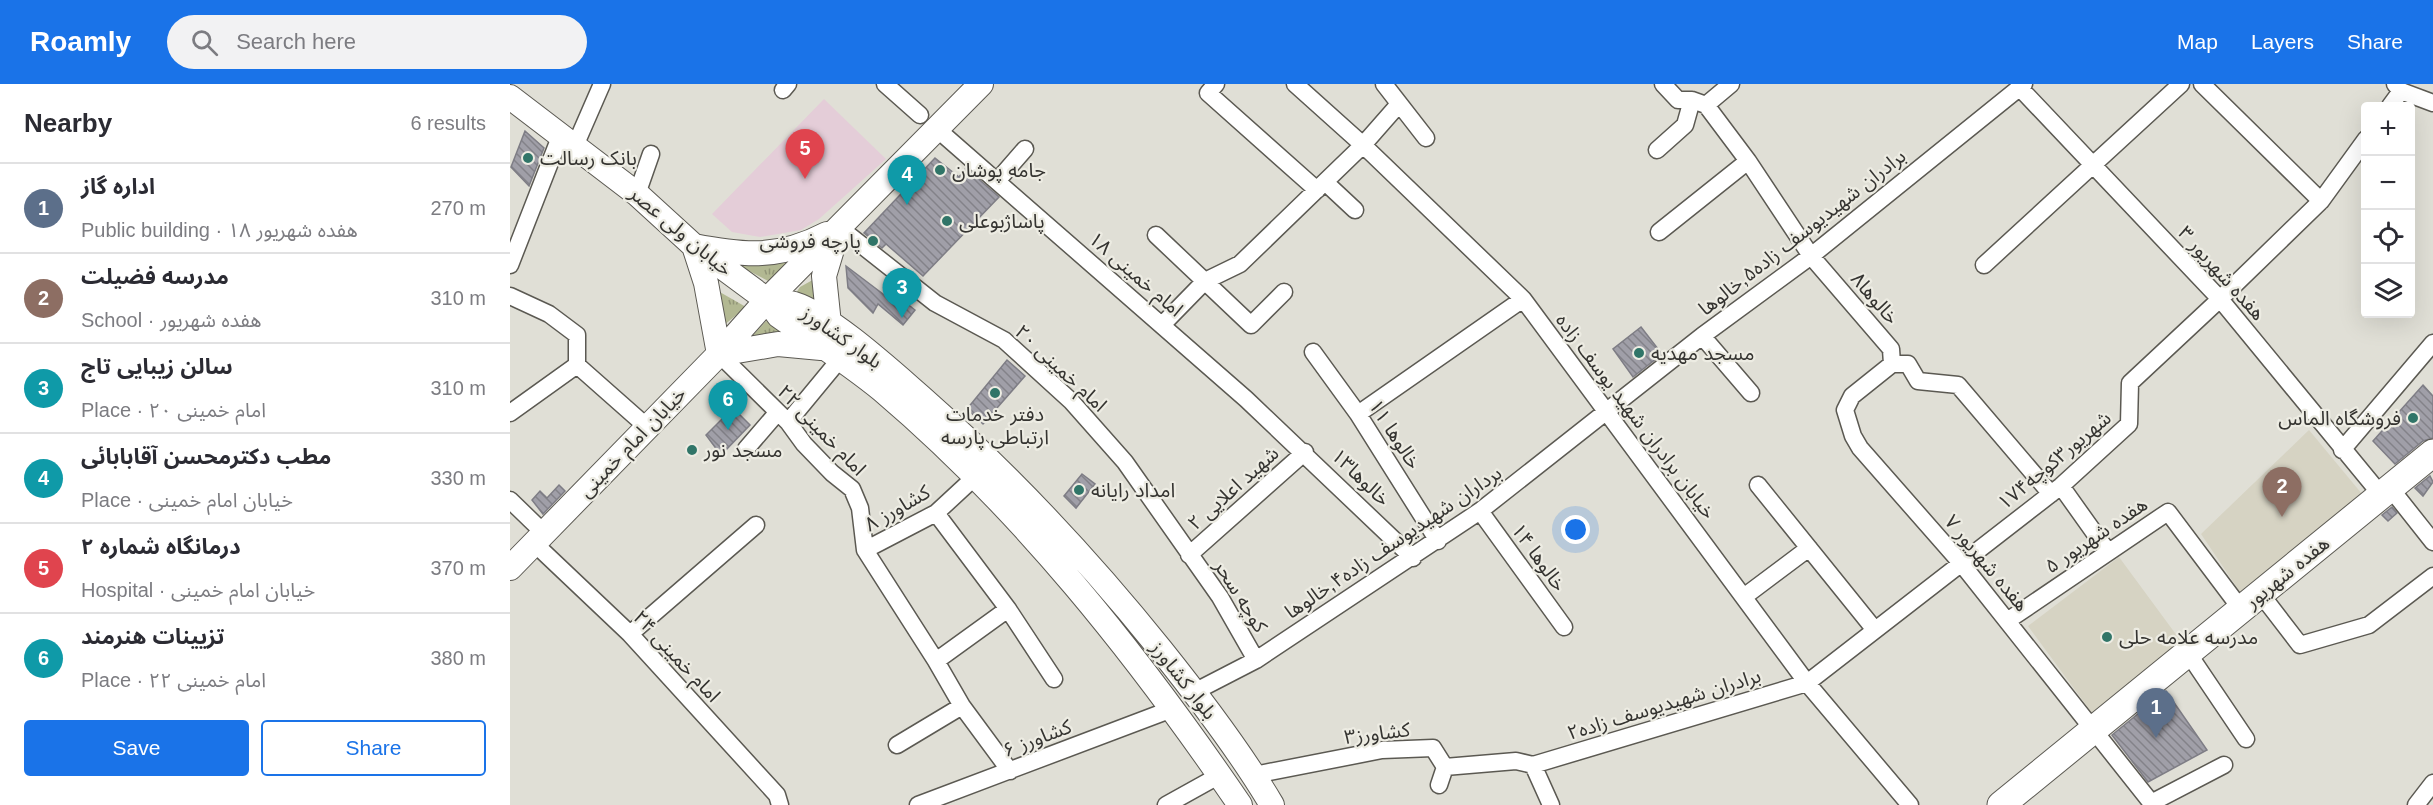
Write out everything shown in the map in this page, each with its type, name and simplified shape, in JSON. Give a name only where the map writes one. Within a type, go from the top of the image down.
[{"type":"main road","name":"خیابان امام خمینی","points":[[510,568],[646,426],[719,354],[767,300],[840,228],[928,122],[981,84]]},
{"type":"main road","name":"خیابان ولی عصر","points":[[510,97],[637,194],[694,246],[767,300]]},
{"type":"main road","points":[[840,228],[824,276],[833,343],[778,344],[719,354],[706,283],[694,246],[725,252],[781,254],[840,228]]},
{"type":"main road","name":"بلوار کشاورز","points":[[767,300],[779,316],[833,343],[955,427],[1040,509],[1118,596],[1194,692],[1254,775],[1272,805]]},
{"type":"main road","name":"بلوار کشاورز","points":[[833,343],[976,476],[1026,530],[1098,612],[1172,709],[1240,805]]},
{"type":"main road","name":"هفده شهریور","points":[[2001,805],[2387,493],[2433,453]]},
{"type":"street","points":[[510,265],[567,141],[602,84]]},
{"type":"street","name":"امام خمینی ۱۸","points":[[885,84],[998,180],[1305,452]]},
{"type":"street","points":[[1384,84],[1426,138]]},
{"type":"street","points":[[1663,84],[1678,99],[1699,102]]},
{"type":"street","points":[[1657,150],[1685,125],[1699,102],[1731,84]]},
{"type":"street","points":[[1984,265],[2181,84]]},
{"type":"street","name":"خیابان برادران شهید یوسف زاده","points":[[1297,85],[1363,145],[1522,299],[1745,596],[1807,683],[1910,805]]},
{"type":"street","name":"هفده شهریور ۳","points":[[2022,86],[2220,299],[2342,450],[2387,493],[2433,543]]},
{"type":"street","name":"برادران شهیدیوسف زاده۵,خالوها","points":[[1607,414],[1702,336],[1811,256],[2022,86]]},
{"type":"street","points":[[2211,87],[2321,201]]},
{"type":"street","points":[[2392,102],[2398,87],[2433,103]]},
{"type":"street","points":[[1212,89],[1321,186],[1354,210]]},
{"type":"street","name":"خالوها۸","points":[[1699,102],[1748,161],[1811,256],[1891,349],[1892,364]]},
{"type":"street","points":[[1162,325],[1205,282],[1240,264],[1363,145],[1399,104]]},
{"type":"street","name":"۱۷شهریور۳کوچه۴","points":[[1807,683],[2056,490],[2129,423],[2130,382],[2321,201],[2361,146]]},
{"type":"street","points":[[998,180],[1025,149]]},
{"type":"street","points":[[637,194],[651,154]]},
{"type":"street","points":[[1659,232],[1748,161]]},
{"type":"street","name":"امام خمینی ۲۰","points":[[840,228],[935,303],[1004,340],[1071,401],[1125,462],[1189,555]]},
{"type":"street","points":[[1156,235],[1251,325],[1284,292]]},
{"type":"street","points":[[510,296],[549,314],[572,330],[577,335],[577,365],[646,426]]},
{"type":"street","points":[[1358,414],[1522,299]]},
{"type":"street","points":[[1702,336],[1751,393]]},
{"type":"street","points":[[746,449],[783,418],[833,343]]},
{"type":"street","points":[[2342,450],[2433,343]]},
{"type":"street","name":"خالوها ۱۱","points":[[1313,352],[1358,414],[1438,541]]},
{"type":"street","name":"امام خمینی ۲۲","points":[[719,354],[783,418],[804,444],[852,489],[860,508],[865,550]]},
{"type":"street","points":[[1892,364],[1908,364],[1918,381],[1958,386],[2056,490],[2108,552]]},
{"type":"street","name":"هفده شهریور ۷","points":[[1892,364],[1852,396],[1845,410],[1860,448],[1961,563],[2152,804]]},
{"type":"street","points":[[510,413],[577,365]]},
{"type":"street","name":"برداران شهیدیوسف زاده۴,خالوها","points":[[1194,692],[1256,660],[1413,558],[1480,511],[1607,414]]},
{"type":"street","name":"شهید اعلایی ۲","points":[[1189,555],[1305,452]]},
{"type":"street","name":"خالوها۱۳","points":[[1305,452],[1413,558]]},
{"type":"street","name":"کشاورز ۸","points":[[865,550],[936,513],[976,476]]},
{"type":"street","points":[[1758,485],[1875,630]]},
{"type":"street","name":"امام خمینی ۲۴","points":[[510,500],[539,538],[777,795],[780,805]]},
{"type":"street","name":"خالوها ۱۴","points":[[1480,511],[1564,627]]},
{"type":"street","name":"هفده شهریور ۵","points":[[2007,621],[2168,512],[2251,601]]},
{"type":"street","points":[[936,513],[1008,609],[1054,679]]},
{"type":"street","points":[[630,634],[756,525]]},
{"type":"street","points":[[1745,596],[1809,548]]},
{"type":"street","points":[[865,550],[962,706],[1010,771]]},
{"type":"street","name":"کوچه سحر","points":[[1189,555],[1220,597],[1256,660]]},
{"type":"street","points":[[2251,601],[2300,645],[2369,625],[2433,576]]},
{"type":"street","points":[[936,661],[1008,609]]},
{"type":"street","points":[[2188,653],[2246,739]]},
{"type":"street","name":"برادران شهیدیوسف زاده۲","points":[[1533,765],[1807,683]]},
{"type":"street","points":[[897,745],[962,706]]},
{"type":"street","name":"کشاورز ۶","points":[[918,805],[941,800],[1172,709]]},
{"type":"street","name":"کشاورز۳","points":[[1254,775],[1382,750],[1432,748],[1445,767]]},
{"type":"street","points":[[1439,785],[1445,767],[1516,761],[1533,765],[1551,805]]},
{"type":"street","points":[[2152,804],[2224,765]]},
{"type":"street","points":[[1166,805],[1220,775]]},
{"type":"street","points":[[2416,805],[2433,783]]},
{"type":"shaded area","points":[[824,99],[886,159],[819,219],[801,230],[760,237],[732,232],[712,214]]},
{"type":"shaded area","points":[[2309,430],[2367,500],[2242,595],[2201,534]]},
{"type":"shaded area","name":"مدرسه علامه حلی","points":[[2119,557],[2186,648],[2095,717],[2028,626]]},
{"type":"green space","points":[[730,261],[788,261],[770,282]]},
{"type":"green space","points":[[818,277],[820,309],[794,296],[800,287]]},
{"type":"green space","points":[[718,291],[746,307],[723,326]]},
{"type":"green space","points":[[766,321],[795,337],[746,343]]},
{"type":"building","name":"بانک رسالت","points":[[525,131],[544,148],[529,186],[511,167]]},
{"type":"building","points":[[935,158],[959,177],[966,168],[999,197],[923,276],[886,244],[882,248],[864,233]]},
{"type":"building","points":[[846,266],[891,300],[895,294],[915,310],[903,325],[878,304],[873,313],[848,288]]},
{"type":"building","name":"مسجد مهدیه","points":[[1641,327],[1662,354],[1633,377],[1613,349]]},
{"type":"building","name":"دفتر خدمات ارتباطی پارسه","points":[[1007,360],[1025,376],[983,424],[967,409]]},
{"type":"building","name":"فروشگاه الماس","points":[[2423,385],[2433,396],[2433,438],[2423,441],[2395,464],[2373,441]]},
{"type":"building","points":[[733,408],[750,425],[721,455],[706,435]]},
{"type":"building","name":"امداد رایانه","points":[[1082,474],[1095,484],[1076,508],[1064,496]]},
{"type":"building","points":[[2430,476],[2433,482],[2423,496],[2415,488]]},
{"type":"building","points":[[559,485],[565,491],[543,514],[532,500],[540,491],[547,498]]},
{"type":"building","points":[[2392,507],[2397,513],[2388,521],[2382,515]]},
{"type":"building","points":[[2166,691],[2207,750],[2148,782],[2112,735]]},
{"type":"place","name":"بانک رسالت","points":[[528,158]]},
{"type":"place","name":"جامه پوشان","points":[[940,170]]},
{"type":"place","name":"درمانگاه شماره ۲","points":[[805,179]]},
{"type":"place","name":"مطب دکترمحسن آقابابائی","points":[[907,205]]},
{"type":"place","name":"پاساژبوعلی","points":[[947,221]]},
{"type":"place","name":"پارچه فروشی","points":[[873,241]]},
{"type":"place","name":"سالن زیبایی تاج","points":[[902,318]]},
{"type":"place","name":"مسجد مهدیه","points":[[1639,353]]},
{"type":"place","name":"دفتر خدمات ارتباطی پارسه","points":[[995,393]]},
{"type":"place","name":"فروشگاه الماس","points":[[2413,418]]},
{"type":"place","name":"تزیینات هنرمند","points":[[728,430]]},
{"type":"place","name":"مسجد نور","points":[[692,450]]},
{"type":"place","name":"امداد رایانه","points":[[1079,490]]},
{"type":"place","name":"مدرسه فضیلت","points":[[2282,517]]},
{"type":"place","name":"مدرسه علامه حلی","points":[[2107,637]]},
{"type":"place","name":"اداره گاز","points":[[2156,738]]}]
